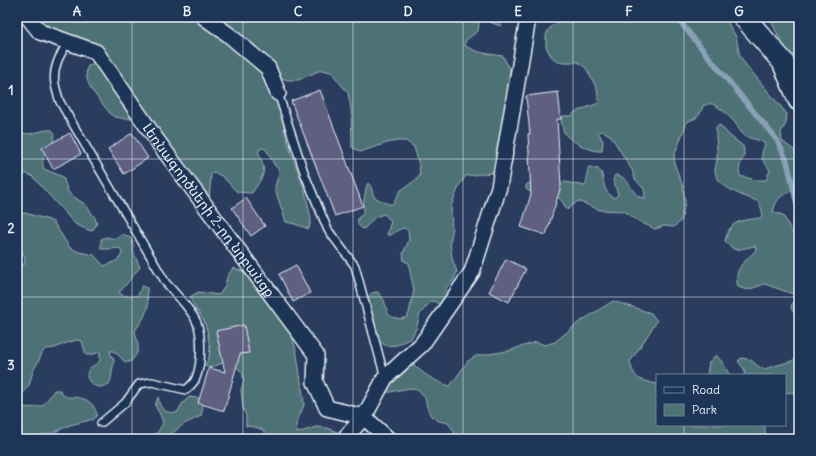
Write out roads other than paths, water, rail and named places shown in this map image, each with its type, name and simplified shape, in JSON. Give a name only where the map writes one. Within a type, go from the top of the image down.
[{"type":"street","name":"Լեռնագործների 2-րդ նրբանցք","points":[[28,17],[40,32],[96,52],[158,142],[316,356],[315,382],[328,408],[364,417],[388,439]]},
{"type":"street","points":[[204,17],[229,35],[268,68],[278,94]]},
{"type":"street","points":[[344,439],[364,417],[385,378],[422,344],[472,272],[500,187],[527,17]]},
{"type":"street","points":[[744,17],[783,62],[799,100]]},
{"type":"lane","points":[[68,42],[60,54],[55,67],[54,82],[60,102],[166,283],[195,318],[200,333],[201,352],[196,379],[186,390],[152,382],[139,384],[125,403],[101,423]]},
{"type":"lane","points":[[278,94],[305,175],[328,230],[355,266],[385,378]]},
{"type":"waterway","points":[[676,17],[777,140],[787,161],[799,213]]}]
